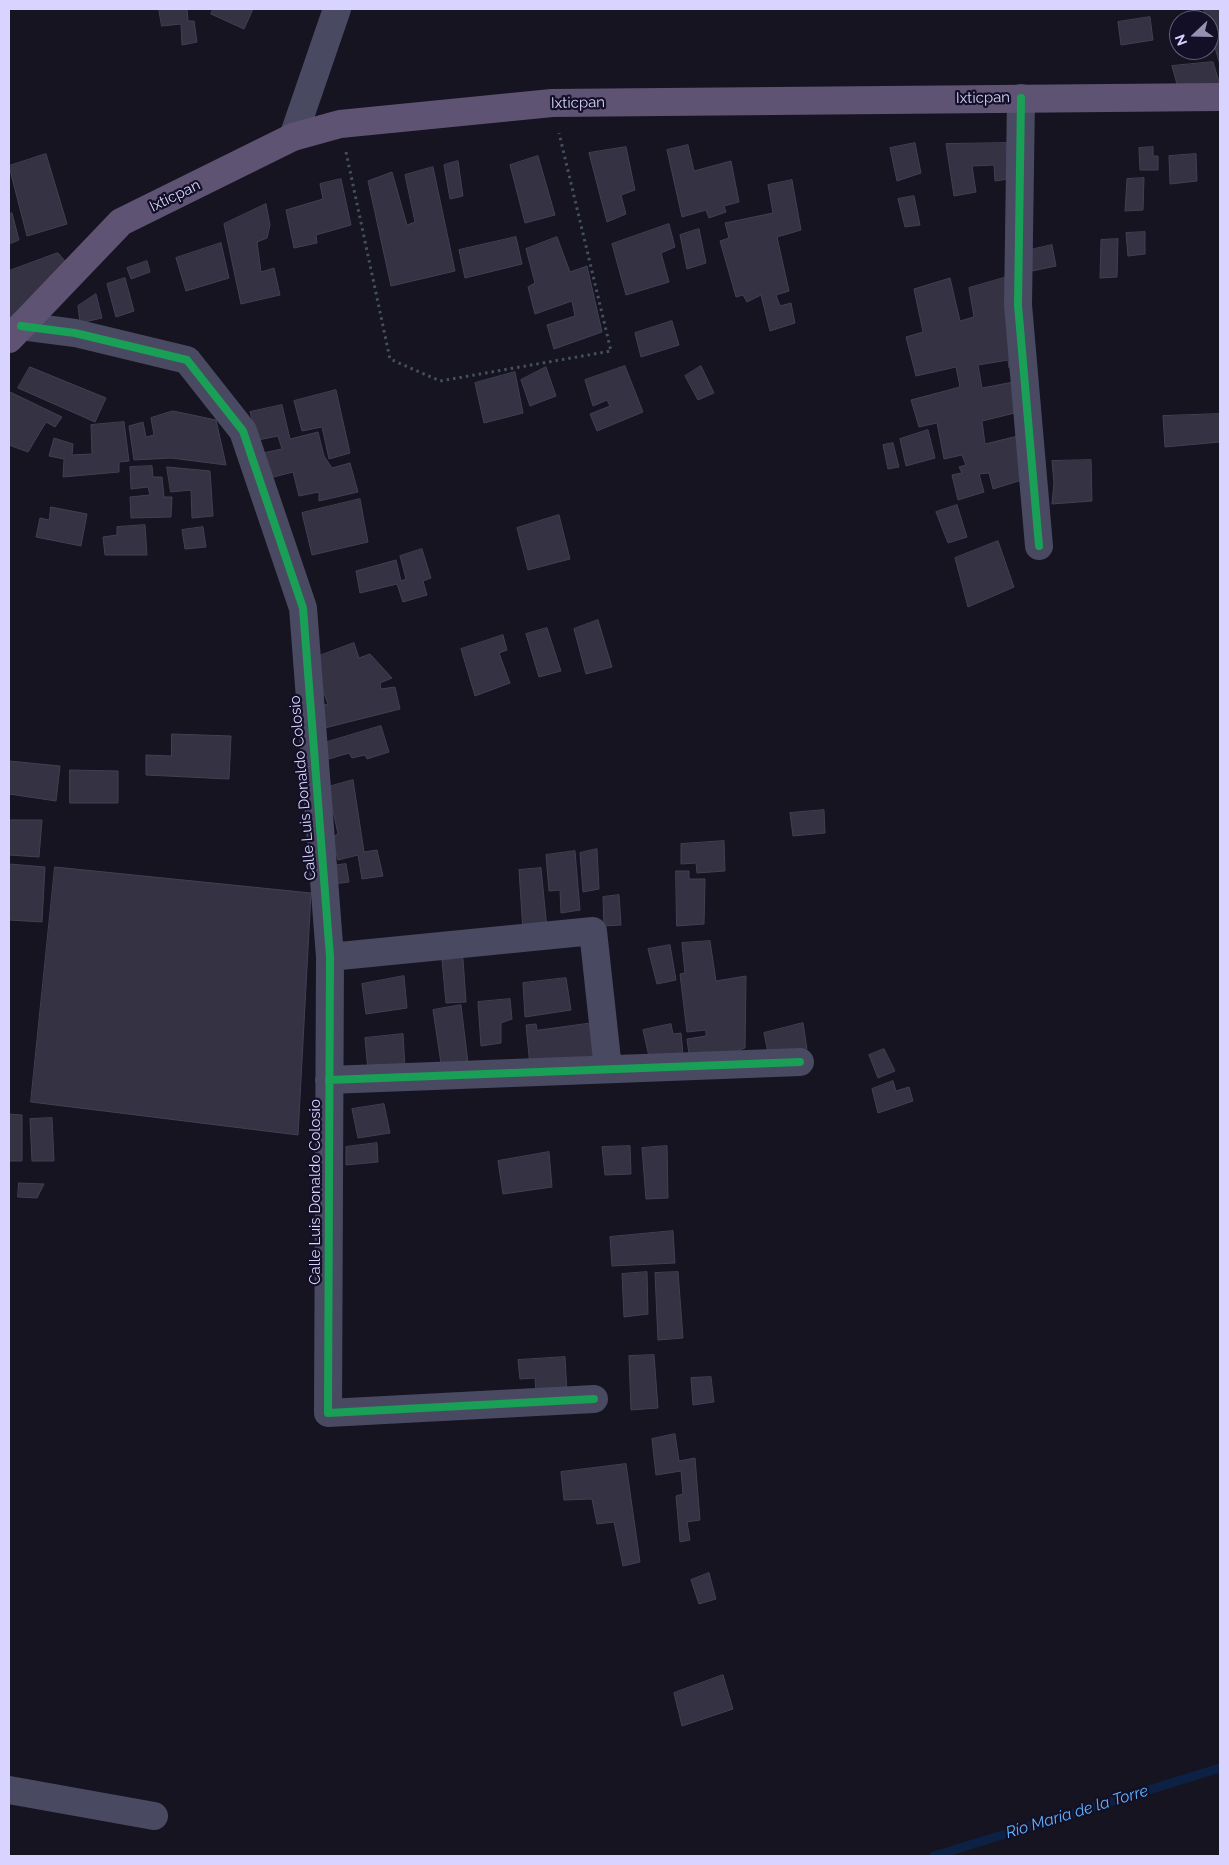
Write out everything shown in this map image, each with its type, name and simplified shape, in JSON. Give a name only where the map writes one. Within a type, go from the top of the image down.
[{"type":"main road","name":"Ixticpan","points":[[15,333],[121,222],[293,137],[340,124],[552,103],[1220,97]]},
{"type":"street","points":[[293,137],[337,9]]},
{"type":"street","points":[[1021,98],[1018,305],[1039,546]]},
{"type":"street","name":"Calle Luis Donaldo Colosio","points":[[15,333],[75,333],[187,360],[243,431],[303,608],[330,957],[328,1413],[594,1398]]},
{"type":"street","points":[[330,957],[593,931],[608,1069]]},
{"type":"street","points":[[329,1080],[800,1062]]},
{"type":"street","points":[[9,1790],[154,1816]]},
{"type":"path","points":[[340,124],[390,359],[440,381],[611,351],[552,103]]},
{"type":"building","points":[[159,9],[187,9],[188,21],[194,21],[197,42],[182,45],[181,24],[162,26]]},
{"type":"building","points":[[213,9],[253,9],[244,29],[211,14]]},
{"type":"building","points":[[1220,9],[1220,65],[1219,10],[1204,10]]},
{"type":"building","points":[[1150,17],[1153,40],[1121,45],[1118,22]]},
{"type":"building","points":[[1213,62],[1220,85],[1180,95],[1172,66]]},
{"type":"building","points":[[915,143],[921,173],[897,181],[890,148]]},
{"type":"building","points":[[1006,143],[1008,179],[995,181],[994,165],[972,166],[976,192],[954,196],[946,144]]},
{"type":"building","points":[[688,145],[694,171],[731,161],[739,202],[724,206],[726,212],[709,218],[706,210],[682,217],[667,150]]},
{"type":"building","points":[[626,147],[635,190],[621,195],[626,214],[607,222],[589,153]]},
{"type":"building","points":[[1153,147],[1153,156],[1158,156],[1158,170],[1140,170],[1139,148]]},
{"type":"building","points":[[46,154],[67,224],[27,236],[9,166]]},
{"type":"building","points":[[1196,154],[1197,181],[1170,184],[1169,156]]},
{"type":"building","points":[[538,156],[555,215],[525,223],[510,165]]},
{"type":"building","points":[[458,161],[463,196],[450,199],[444,165]]},
{"type":"building","points":[[433,167],[455,271],[391,286],[368,181],[392,172],[407,225],[415,222],[405,175]]},
{"type":"building","points":[[1144,178],[1143,210],[1125,211],[1127,179]]},
{"type":"building","points":[[341,179],[351,225],[316,235],[317,243],[294,248],[286,210],[323,199],[320,184]]},
{"type":"building","points":[[792,180],[801,230],[777,237],[789,291],[776,295],[780,306],[791,303],[795,323],[770,331],[761,295],[747,302],[743,295],[736,297],[720,241],[729,238],[725,223],[773,213],[768,185]]},
{"type":"building","points":[[914,196],[920,225],[905,227],[898,199]]},
{"type":"building","points":[[266,204],[270,225],[267,238],[257,242],[261,272],[274,268],[280,295],[241,304],[224,224]]},
{"type":"building","points":[[12,213],[19,240],[9,244],[9,215]]},
{"type":"building","points":[[669,224],[675,247],[661,253],[669,282],[626,295],[612,244]]},
{"type":"building","points":[[699,229],[706,263],[687,269],[680,235]]},
{"type":"building","points":[[1145,232],[1145,254],[1128,256],[1126,233]]},
{"type":"building","points":[[516,237],[522,264],[465,278],[459,250]]},
{"type":"building","points":[[557,237],[570,272],[587,266],[602,332],[554,349],[547,325],[575,316],[572,301],[535,314],[528,287],[535,283],[526,249]]},
{"type":"building","points":[[1118,239],[1117,277],[1100,278],[1101,240]]},
{"type":"building","points":[[221,243],[229,278],[186,291],[176,258]]},
{"type":"building","points":[[1052,245],[1056,266],[1032,271],[1030,250]]},
{"type":"building","points":[[58,253],[65,261],[9,320],[9,271]]},
{"type":"building","points":[[147,261],[150,272],[131,279],[127,268]]},
{"type":"building","points":[[1007,277],[1016,367],[1009,368],[1008,360],[978,365],[982,388],[1019,381],[1023,411],[982,421],[985,444],[1018,436],[1025,479],[993,489],[989,473],[979,474],[984,492],[958,500],[952,475],[962,473],[959,467],[966,465],[962,455],[944,459],[937,423],[919,427],[911,400],[960,387],[956,367],[916,376],[906,337],[923,332],[914,289],[950,278],[960,321],[974,317],[969,288]]},
{"type":"building","points":[[125,278],[134,311],[116,317],[107,284]]},
{"type":"building","points":[[96,294],[102,318],[80,323],[78,306]]},
{"type":"building","points":[[672,321],[679,345],[641,357],[635,333]]},
{"type":"building","points":[[625,366],[643,412],[597,431],[590,414],[610,406],[607,400],[593,406],[585,380]]},
{"type":"building","points":[[701,366],[714,393],[698,400],[685,376]]},
{"type":"building","points":[[30,367],[106,398],[95,422],[18,388]]},
{"type":"building","points":[[546,367],[556,396],[530,406],[521,380]]},
{"type":"building","points":[[515,372],[523,413],[484,423],[475,383]]},
{"type":"building","points":[[336,390],[350,453],[329,459],[322,427],[302,431],[294,401]]},
{"type":"building","points":[[10,392],[62,417],[55,427],[46,422],[28,452],[9,445]]},
{"type":"building","points":[[282,405],[290,439],[318,432],[324,456],[332,468],[350,463],[358,492],[319,501],[319,492],[299,496],[293,472],[266,479],[258,454],[282,449],[278,436],[258,440],[250,412]]},
{"type":"building","points":[[173,411],[216,420],[226,465],[171,458],[134,460],[129,426],[143,422],[146,437],[154,435],[151,418]]},
{"type":"building","points":[[1220,414],[1220,442],[1165,447],[1163,416]]},
{"type":"building","points":[[124,422],[129,461],[119,462],[119,472],[63,477],[64,459],[49,456],[54,438],[73,444],[72,455],[92,454],[91,425]]},
{"type":"building","points":[[928,430],[935,458],[906,466],[900,439]]},
{"type":"building","points":[[893,443],[899,467],[888,469],[883,445]]},
{"type":"building","points":[[1091,460],[1092,501],[1052,504],[1054,483],[1052,461]]},
{"type":"building","points":[[152,466],[153,477],[162,477],[164,497],[172,497],[171,517],[131,518],[130,497],[150,495],[148,487],[131,489],[130,467]]},
{"type":"building","points":[[167,467],[210,471],[213,516],[192,518],[191,490],[171,492]]},
{"type":"building","points":[[360,499],[368,542],[312,555],[302,513]]},
{"type":"building","points":[[957,505],[967,537],[948,543],[936,512]]},
{"type":"building","points":[[51,507],[87,514],[81,546],[36,537],[40,518],[49,520]]},
{"type":"building","points":[[559,515],[570,559],[528,570],[517,528]]},
{"type":"building","points":[[145,525],[147,555],[105,555],[103,537],[117,535],[117,527]]},
{"type":"building","points":[[203,527],[206,547],[185,549],[182,530]]},
{"type":"building","points":[[998,541],[1014,587],[968,607],[955,558]]},
{"type":"building","points":[[422,549],[431,578],[423,581],[427,595],[403,602],[397,584],[360,593],[356,571],[396,560],[401,581],[406,579],[400,556]]},
{"type":"building","points":[[598,620],[612,667],[586,674],[574,629]]},
{"type":"building","points":[[547,628],[561,671],[539,677],[526,634]]},
{"type":"building","points":[[503,635],[507,650],[499,653],[510,683],[475,696],[461,649]]},
{"type":"building","points":[[354,643],[359,658],[370,654],[392,678],[380,683],[381,689],[395,687],[400,709],[321,729],[314,708],[328,704],[311,659]]},
{"type":"building","points":[[381,726],[389,752],[367,759],[365,755],[352,758],[349,753],[329,759],[324,743]]},
{"type":"building","points":[[172,734],[231,736],[229,779],[146,775],[146,755],[171,756]]},
{"type":"building","points":[[9,761],[60,766],[56,801],[9,794]]},
{"type":"building","points":[[70,770],[118,771],[118,803],[70,803]]},
{"type":"building","points":[[353,780],[364,852],[377,850],[383,876],[362,879],[358,855],[338,860],[332,837],[338,834],[328,787]]},
{"type":"building","points":[[824,810],[825,833],[793,836],[790,813]]},
{"type":"building","points":[[9,820],[42,820],[39,857],[9,855]]},
{"type":"building","points":[[724,841],[725,871],[697,873],[696,863],[681,864],[681,844]]},
{"type":"building","points":[[597,849],[599,889],[583,892],[580,853]]},
{"type":"building","points":[[575,851],[580,910],[561,913],[560,890],[549,891],[546,855]]},
{"type":"building","points":[[9,864],[45,867],[42,922],[9,920]]},
{"type":"building","points":[[346,864],[349,882],[333,884],[331,866]]},
{"type":"building","points":[[55,867],[311,893],[298,1135],[31,1102]]},
{"type":"building","points":[[541,868],[547,929],[523,931],[519,870]]},
{"type":"building","points":[[676,871],[689,871],[689,879],[705,879],[704,924],[677,926]]},
{"type":"building","points":[[619,895],[621,925],[604,926],[603,897]]},
{"type":"building","points":[[710,941],[716,981],[746,976],[745,1048],[739,1050],[736,1061],[710,1063],[707,1052],[689,1054],[687,1039],[706,1036],[706,1030],[687,1032],[680,974],[685,973],[682,943]]},
{"type":"building","points":[[670,945],[676,980],[657,984],[648,949]]},
{"type":"building","points":[[463,959],[466,1002],[446,1003],[442,960]]},
{"type":"building","points":[[404,976],[407,1008],[366,1014],[362,984]]},
{"type":"building","points":[[566,978],[571,1010],[525,1017],[523,983]]},
{"type":"building","points":[[510,999],[512,1019],[501,1023],[501,1043],[481,1046],[478,1002]]},
{"type":"building","points":[[461,1005],[468,1063],[442,1070],[433,1010]]},
{"type":"building","points":[[593,1023],[601,1067],[530,1066],[526,1025],[536,1024],[537,1030]]},
{"type":"building","points":[[803,1023],[807,1049],[769,1057],[764,1033]]},
{"type":"building","points":[[671,1024],[673,1034],[681,1033],[683,1054],[650,1061],[643,1030]]},
{"type":"building","points":[[403,1034],[405,1067],[368,1071],[365,1038]]},
{"type":"building","points":[[884,1049],[895,1071],[878,1078],[869,1055]]},
{"type":"building","points":[[893,1081],[896,1091],[909,1087],[913,1101],[878,1113],[872,1089]]},
{"type":"building","points":[[384,1104],[390,1133],[358,1138],[352,1109]]},
{"type":"building","points":[[9,1114],[22,1115],[22,1161],[9,1161]]},
{"type":"building","points":[[52,1118],[54,1161],[32,1161],[30,1119]]},
{"type":"building","points":[[377,1143],[378,1162],[346,1165],[346,1147]]},
{"type":"building","points":[[630,1146],[631,1174],[605,1175],[602,1147]]},
{"type":"building","points":[[667,1146],[668,1198],[646,1199],[642,1148]]},
{"type":"building","points":[[549,1152],[552,1187],[503,1194],[498,1161]]},
{"type":"building","points":[[19,1183],[44,1184],[37,1198],[18,1197]]},
{"type":"building","points":[[673,1231],[675,1263],[612,1266],[610,1237]]},
{"type":"building","points":[[647,1272],[648,1314],[624,1317],[622,1274]]},
{"type":"building","points":[[678,1272],[683,1338],[658,1340],[655,1273]]},
{"type":"building","points":[[654,1355],[658,1408],[631,1410],[629,1356]]},
{"type":"building","points":[[565,1357],[567,1393],[536,1393],[535,1378],[520,1379],[518,1360]]},
{"type":"building","points":[[711,1377],[714,1402],[693,1405],[691,1378]]},
{"type":"building","points":[[675,1434],[679,1461],[695,1458],[700,1520],[687,1522],[690,1540],[680,1542],[676,1496],[683,1494],[681,1471],[656,1475],[652,1439]]},
{"type":"building","points":[[626,1464],[640,1562],[623,1566],[614,1522],[597,1524],[592,1499],[564,1500],[561,1472]]},
{"type":"building","points":[[709,1573],[716,1599],[699,1604],[691,1580]]},
{"type":"building","points":[[723,1675],[733,1709],[682,1726],[674,1693]]},
{"type":"waterway","name":"Río María de la Torre","points":[[934,1856],[1220,1768]]},
{"type":"cycle path","points":[[1021,98],[1018,305],[1039,546]]},
{"type":"cycle path","points":[[21,326],[75,333],[187,360],[243,431],[303,608],[330,957],[328,1413],[594,1399]]},
{"type":"cycle path","points":[[329,1080],[800,1062]]}]
